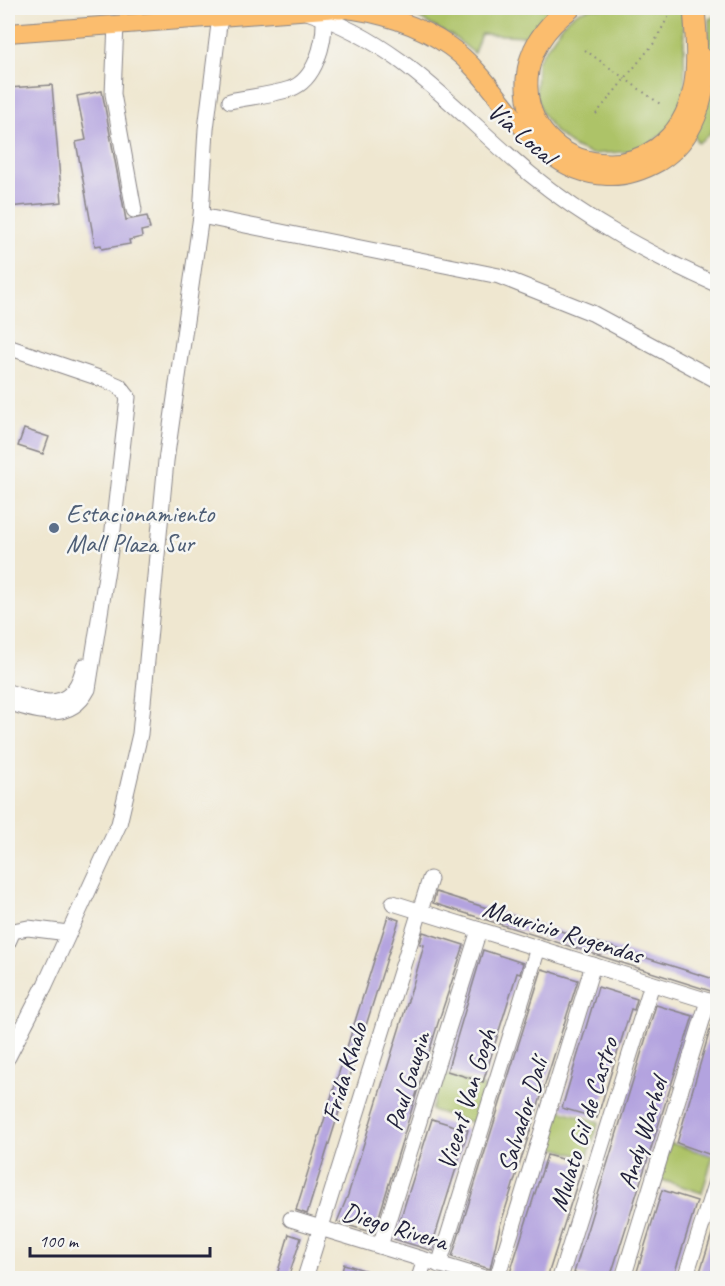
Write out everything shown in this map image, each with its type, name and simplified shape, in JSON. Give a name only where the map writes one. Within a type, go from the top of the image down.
[{"type":"highway","points":[[570,8],[550,24],[536,44],[527,74],[529,101],[534,117],[543,132],[557,146],[585,160],[605,164],[626,163],[646,157],[664,144],[679,128],[690,104],[696,80],[700,15]]},
{"type":"main road","points":[[8,33],[302,10],[392,17],[451,47],[477,70],[533,139],[550,155],[578,171],[611,176],[633,173],[654,165],[680,145],[692,128],[702,105],[705,84],[700,15]]},
{"type":"street","points":[[230,101],[291,88],[300,83],[313,68],[319,54],[324,27],[334,11]]},
{"type":"street","name":"Vía Local","points":[[334,11],[406,63],[530,174],[570,205],[626,240],[717,285]]},
{"type":"street","points":[[8,1057],[45,985],[119,824],[140,734],[166,461],[201,216],[206,129],[220,16]]},
{"type":"street","points":[[116,24],[112,94],[134,210]]},
{"type":"street","points":[[201,216],[499,276],[592,313],[717,381]]},
{"type":"street","points":[[8,347],[105,380],[119,386],[128,397],[112,538],[88,689],[84,698],[61,711],[37,712],[8,702]]},
{"type":"street","points":[[8,355],[105,386],[116,392],[122,401],[88,650],[78,686],[72,694],[65,698],[48,702],[38,702],[8,692]]},
{"type":"street","name":"Frida Khalo","points":[[305,1278],[430,879]]},
{"type":"street","name":"Mauricio Rugendas","points":[[393,903],[713,1003]]},
{"type":"street","points":[[8,942],[13,931],[28,928],[68,933]]},
{"type":"street","name":"Paul Gaugin","points":[[380,1246],[479,930]]},
{"type":"street","name":"Vicent Van Gogh","points":[[419,1278],[432,1262],[538,948]]},
{"type":"street","name":"Salvador Dalí","points":[[497,1278],[593,965]]},
{"type":"street","name":"Mulato Gil de Castro","points":[[560,1278],[652,984]]},
{"type":"street","name":"Andy Warhol","points":[[623,1278],[713,1003]]},
{"type":"street","points":[[685,1278],[717,1175]]},
{"type":"street","name":"Diego Rivera","points":[[291,1219],[484,1278]]},
{"type":"path","points":[[596,114],[654,44],[673,8]]},
{"type":"path","points":[[585,50],[663,106]]},
{"type":"green space","points":[[495,8],[554,8],[527,36],[481,34],[474,53],[454,37],[418,18],[417,14]]},
{"type":"green space","points":[[591,8],[683,8],[685,88],[673,126],[640,151],[591,154],[576,148],[555,132],[542,113],[536,95],[537,61],[567,19],[580,11]]},
{"type":"green space","points":[[717,16],[717,121],[709,135],[698,143],[694,136],[709,62],[709,19]]},
{"type":"green space","points":[[442,1073],[485,1087],[474,1123],[431,1110]]},
{"type":"green space","points":[[556,1109],[599,1122],[587,1158],[545,1145]]},
{"type":"green space","points":[[670,1143],[713,1156],[702,1193],[659,1179]]},
{"type":"building","points":[[52,85],[62,202],[8,207],[8,88]]},
{"type":"building","points":[[102,91],[126,220],[147,216],[150,229],[141,231],[142,237],[129,240],[130,244],[102,249],[101,245],[95,246],[76,142],[86,140],[77,96]]},
{"type":"building","points":[[24,429],[49,437],[43,454],[18,446]]},
{"type":"building","points":[[436,892],[717,980],[717,993],[433,903]]},
{"type":"building","points":[[388,916],[399,920],[307,1214],[296,1210]]},
{"type":"building","points":[[423,932],[464,945],[374,1233],[337,1222],[348,1195],[414,981],[424,945],[420,944]]},
{"type":"building","points":[[483,950],[523,963],[520,974],[517,973],[483,1082],[447,1071]]},
{"type":"building","points":[[542,969],[578,980],[500,1226],[490,1269],[452,1257]]},
{"type":"building","points":[[598,987],[637,999],[634,1010],[631,1009],[597,1118],[562,1108]]},
{"type":"building","points":[[656,1005],[693,1016],[610,1278],[590,1278],[574,1273]]},
{"type":"building","points":[[715,1013],[717,1013],[717,1135],[711,1155],[677,1143]]},
{"type":"building","points":[[432,1119],[468,1130],[434,1239],[436,1240],[433,1251],[394,1239]]},
{"type":"building","points":[[547,1155],[583,1165],[547,1278],[509,1276]]},
{"type":"building","points":[[662,1190],[697,1201],[673,1278],[635,1278]]},
{"type":"building","points":[[716,1221],[717,1254],[710,1278],[698,1278]]},
{"type":"building","points":[[289,1234],[301,1238],[288,1278],[276,1278]]},
{"type":"building","points":[[344,1264],[384,1276],[384,1278],[340,1278]]},
{"type":"place","name":"Estacionamiento Mall Plaza Sur","points":[[54,528]]}]
